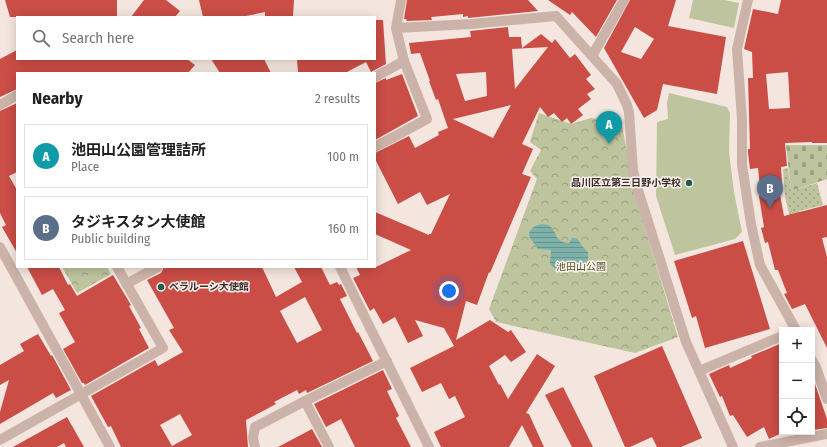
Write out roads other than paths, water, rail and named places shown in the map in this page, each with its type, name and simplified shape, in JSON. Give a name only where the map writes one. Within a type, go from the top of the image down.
[{"type":"street","points":[[376,146],[427,119],[404,61],[396,28],[401,0]]},
{"type":"street","points":[[592,56],[624,0]]},
{"type":"street","points":[[748,0],[737,48],[742,119],[742,165],[751,224],[760,266],[794,327]]},
{"type":"street","points":[[396,28],[471,24],[556,16],[617,84],[627,105],[633,170],[638,190],[686,342],[733,447]]},
{"type":"street","points":[[376,76],[404,61]]},
{"type":"street","points":[[0,104],[16,96]]},
{"type":"street","points":[[0,247],[110,447]]},
{"type":"street","points":[[0,440],[163,348],[118,268]]},
{"type":"street","points":[[126,284],[156,268]]},
{"type":"street","points":[[340,268],[429,447]]},
{"type":"street","points":[[699,371],[779,337]]},
{"type":"street","points":[[255,447],[253,438],[255,427],[387,361]]},
{"type":"street","points":[[814,363],[827,399]]},
{"type":"street","points":[[305,401],[329,447]]},
{"type":"street","points":[[760,447],[827,434]]},
{"type":"water","points":[[542,224],[551,227],[559,240],[563,242],[569,243],[572,238],[577,238],[588,252],[588,260],[574,269],[565,271],[555,268],[550,264],[551,250],[538,249],[530,238],[529,233],[531,229]]},
{"type":"place","name":"池田山公園管理詰所","points":[[609,144]]},
{"type":"place","name":"品川区立第三日野小学校","points":[[689,183]]},
{"type":"place","name":"タジキスタン大使館","points":[[770,208]]},
{"type":"place","name":"ベラルーシ大使館","points":[[161,287]]},
{"type":"park label","name":"池田山公園","points":[[581,267]]}]
